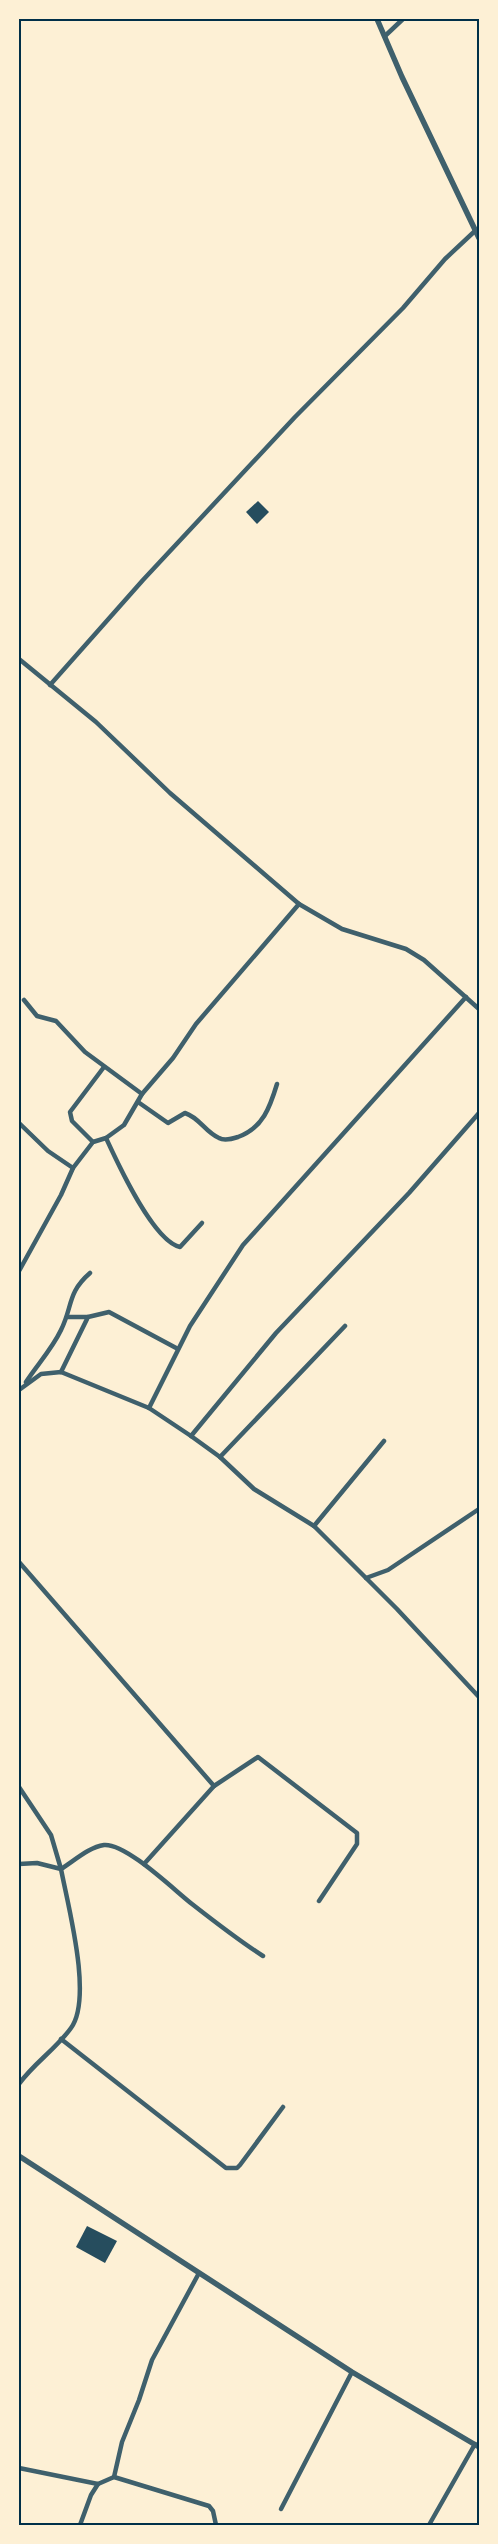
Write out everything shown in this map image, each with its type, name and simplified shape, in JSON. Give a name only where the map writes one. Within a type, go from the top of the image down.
[{"type":"street","points":[[377,19],[479,238]]},
{"type":"street","points":[[384,36],[403,19]]},
{"type":"street","points":[[50,685],[143,580],[289,424],[403,308],[445,259],[476,230]]},
{"type":"street","points":[[19,658],[96,722],[170,793],[299,904],[342,929],[406,949],[424,960],[479,1009]]},
{"type":"street","points":[[19,1271],[61,1196],[74,1168],[92,1142],[106,1138],[124,1125],[142,1094],[173,1058],[196,1024],[299,904]]},
{"type":"street","points":[[149,1408],[204,1302],[243,1245],[466,997]]},
{"type":"street","points":[[24,1000],[37,1016],[56,1021],[85,1052],[142,1094]]},
{"type":"street","points":[[92,1142],[72,1121],[70,1112],[104,1067]]},
{"type":"street","points":[[138,1102],[168,1123],[186,1113],[197,1118],[206,1129],[219,1138],[232,1139],[252,1130],[266,1114],[276,1084]]},
{"type":"street","points":[[190,1436],[276,1333],[409,1193],[479,1113]]},
{"type":"street","points":[[19,1123],[48,1151],[74,1168]]},
{"type":"street","points":[[106,1138],[126,1181],[155,1226],[174,1246],[180,1248],[185,1245],[202,1223]]},
{"type":"street","points":[[19,1390],[60,1332],[67,1317],[72,1293],[90,1273]]},
{"type":"street","points":[[67,1317],[88,1317],[109,1312],[178,1349]]},
{"type":"street","points":[[61,1372],[88,1317]]},
{"type":"street","points":[[220,1457],[344,1326]]},
{"type":"street","points":[[25,1384],[41,1374],[61,1372],[149,1408],[190,1436],[220,1457],[254,1489],[314,1526],[479,1697]]},
{"type":"street","points":[[314,1526],[384,1441]]},
{"type":"street","points":[[366,1578],[388,1570],[479,1509]]},
{"type":"street","points":[[19,1562],[214,1786]]},
{"type":"street","points":[[144,1864],[214,1786],[258,1757],[357,1833],[357,1844],[319,1901]]},
{"type":"street","points":[[19,1787],[51,1835],[61,1869],[81,2001],[78,2016],[61,2039],[31,2067],[19,2084]]},
{"type":"street","points":[[19,1864],[37,1863],[61,1869],[95,1847],[106,1845],[116,1848],[144,1864],[235,1937],[263,1956]]},
{"type":"street","points":[[61,2039],[226,2168],[237,2168],[240,2165],[283,2107]]},
{"type":"street","points":[[19,2156],[352,2372],[477,2445],[428,2525]]},
{"type":"street","points":[[114,2477],[122,2442],[140,2400],[152,2360],[199,2273]]},
{"type":"street","points":[[281,2509],[352,2372]]},
{"type":"street","points":[[19,2468],[98,2484]]},
{"type":"street","points":[[80,2525],[91,2495],[98,2484],[114,2477],[209,2506],[213,2512],[216,2525]]},
{"type":"building","points":[[258,501],[269,512],[257,524],[246,512]]},
{"type":"building","points":[[87,2226],[117,2241],[105,2263],[76,2247]]}]
